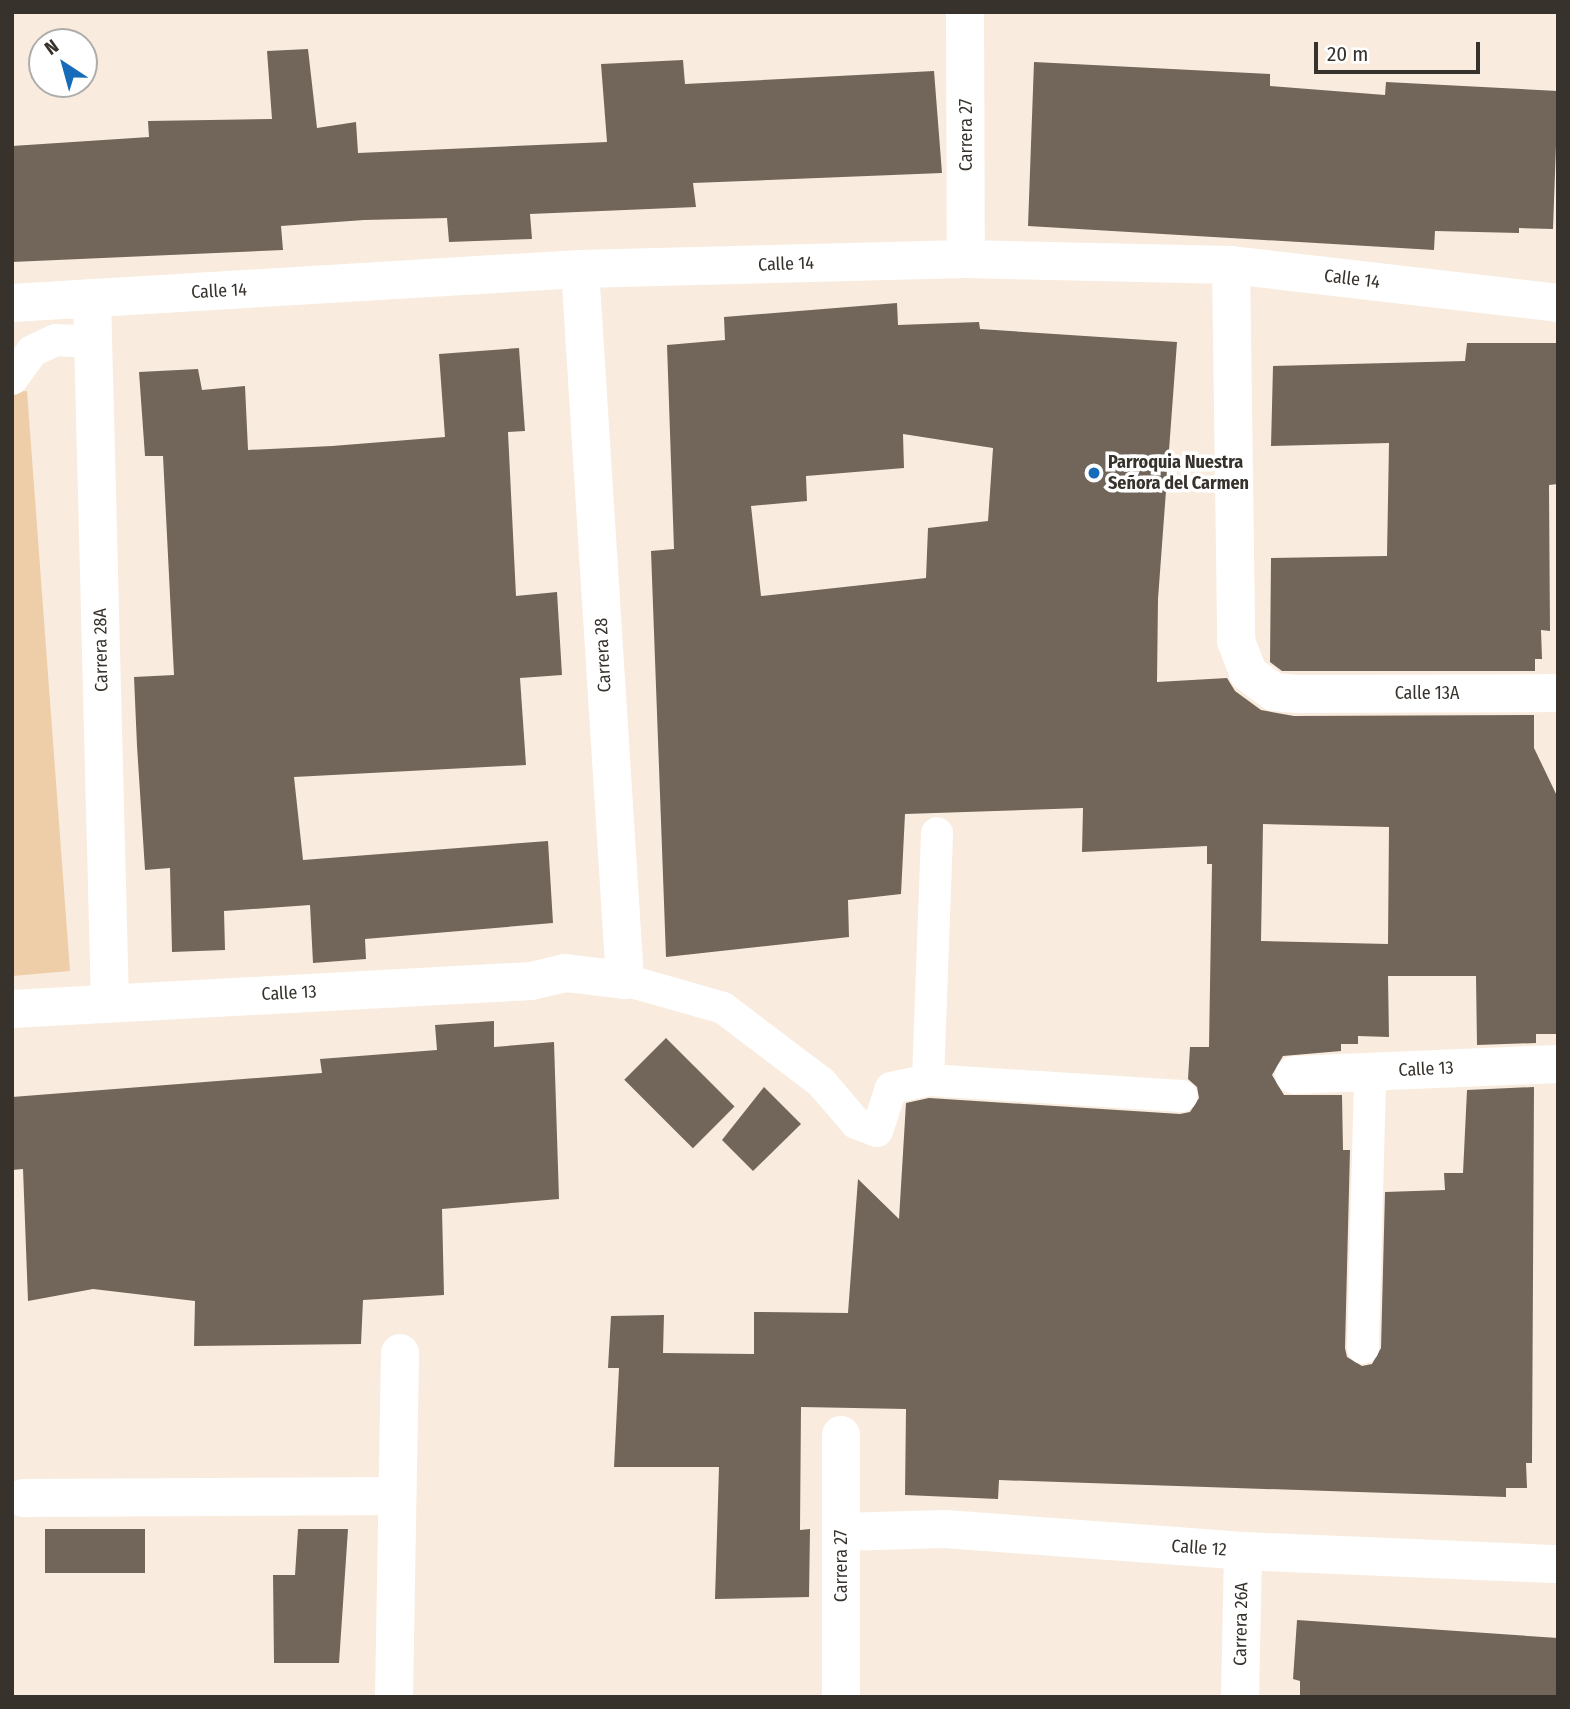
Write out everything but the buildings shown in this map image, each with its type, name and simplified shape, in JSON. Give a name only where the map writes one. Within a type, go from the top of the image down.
[{"type":"street","name":"Carrera 27","points":[[965,12],[966,259]]},
{"type":"street","name":"Calle 14","points":[[12,303],[580,270],[966,259],[1231,265],[1558,303]]},
{"type":"street","name":"Calle 13A","points":[[1231,265],[1236,641],[1248,673],[1275,692],[1296,694],[1558,692]]},
{"type":"street","name":"Carrera 28","points":[[580,270],[625,980]]},
{"type":"street","name":"Carrera 28A","points":[[92,298],[110,1002]]},
{"type":"street","name":"Calle 13","points":[[12,1009],[531,981],[565,973],[625,980]]},
{"type":"street","name":"Calle 13","points":[[1294,1074],[1558,1064]]},
{"type":"street","points":[[394,1697],[400,1353]]},
{"type":"street","name":"Carrera 27","points":[[841,1435],[841,1697]]},
{"type":"street","points":[[23,1498],[397,1496]]},
{"type":"street","name":"Calle 12","points":[[841,1532],[945,1529],[1243,1551],[1558,1564]]},
{"type":"street","name":"Carrera 26A","points":[[1240,1697],[1243,1551]]},
{"type":"lane","points":[[12,379],[32,351],[56,340],[93,342]]},
{"type":"lane","points":[[928,1080],[937,833]]},
{"type":"lane","points":[[625,980],[723,1008],[821,1082],[856,1123],[877,1131],[891,1088],[928,1080],[1181,1096]]},
{"type":"lane","points":[[1363,1348],[1370,1072]]},
{"type":"shaded area","points":[[27,391],[70,971],[12,976],[12,392]]},
{"type":"place","name":"Parroquia Nuestra Señora del Carmen","points":[[1094,473]]}]
